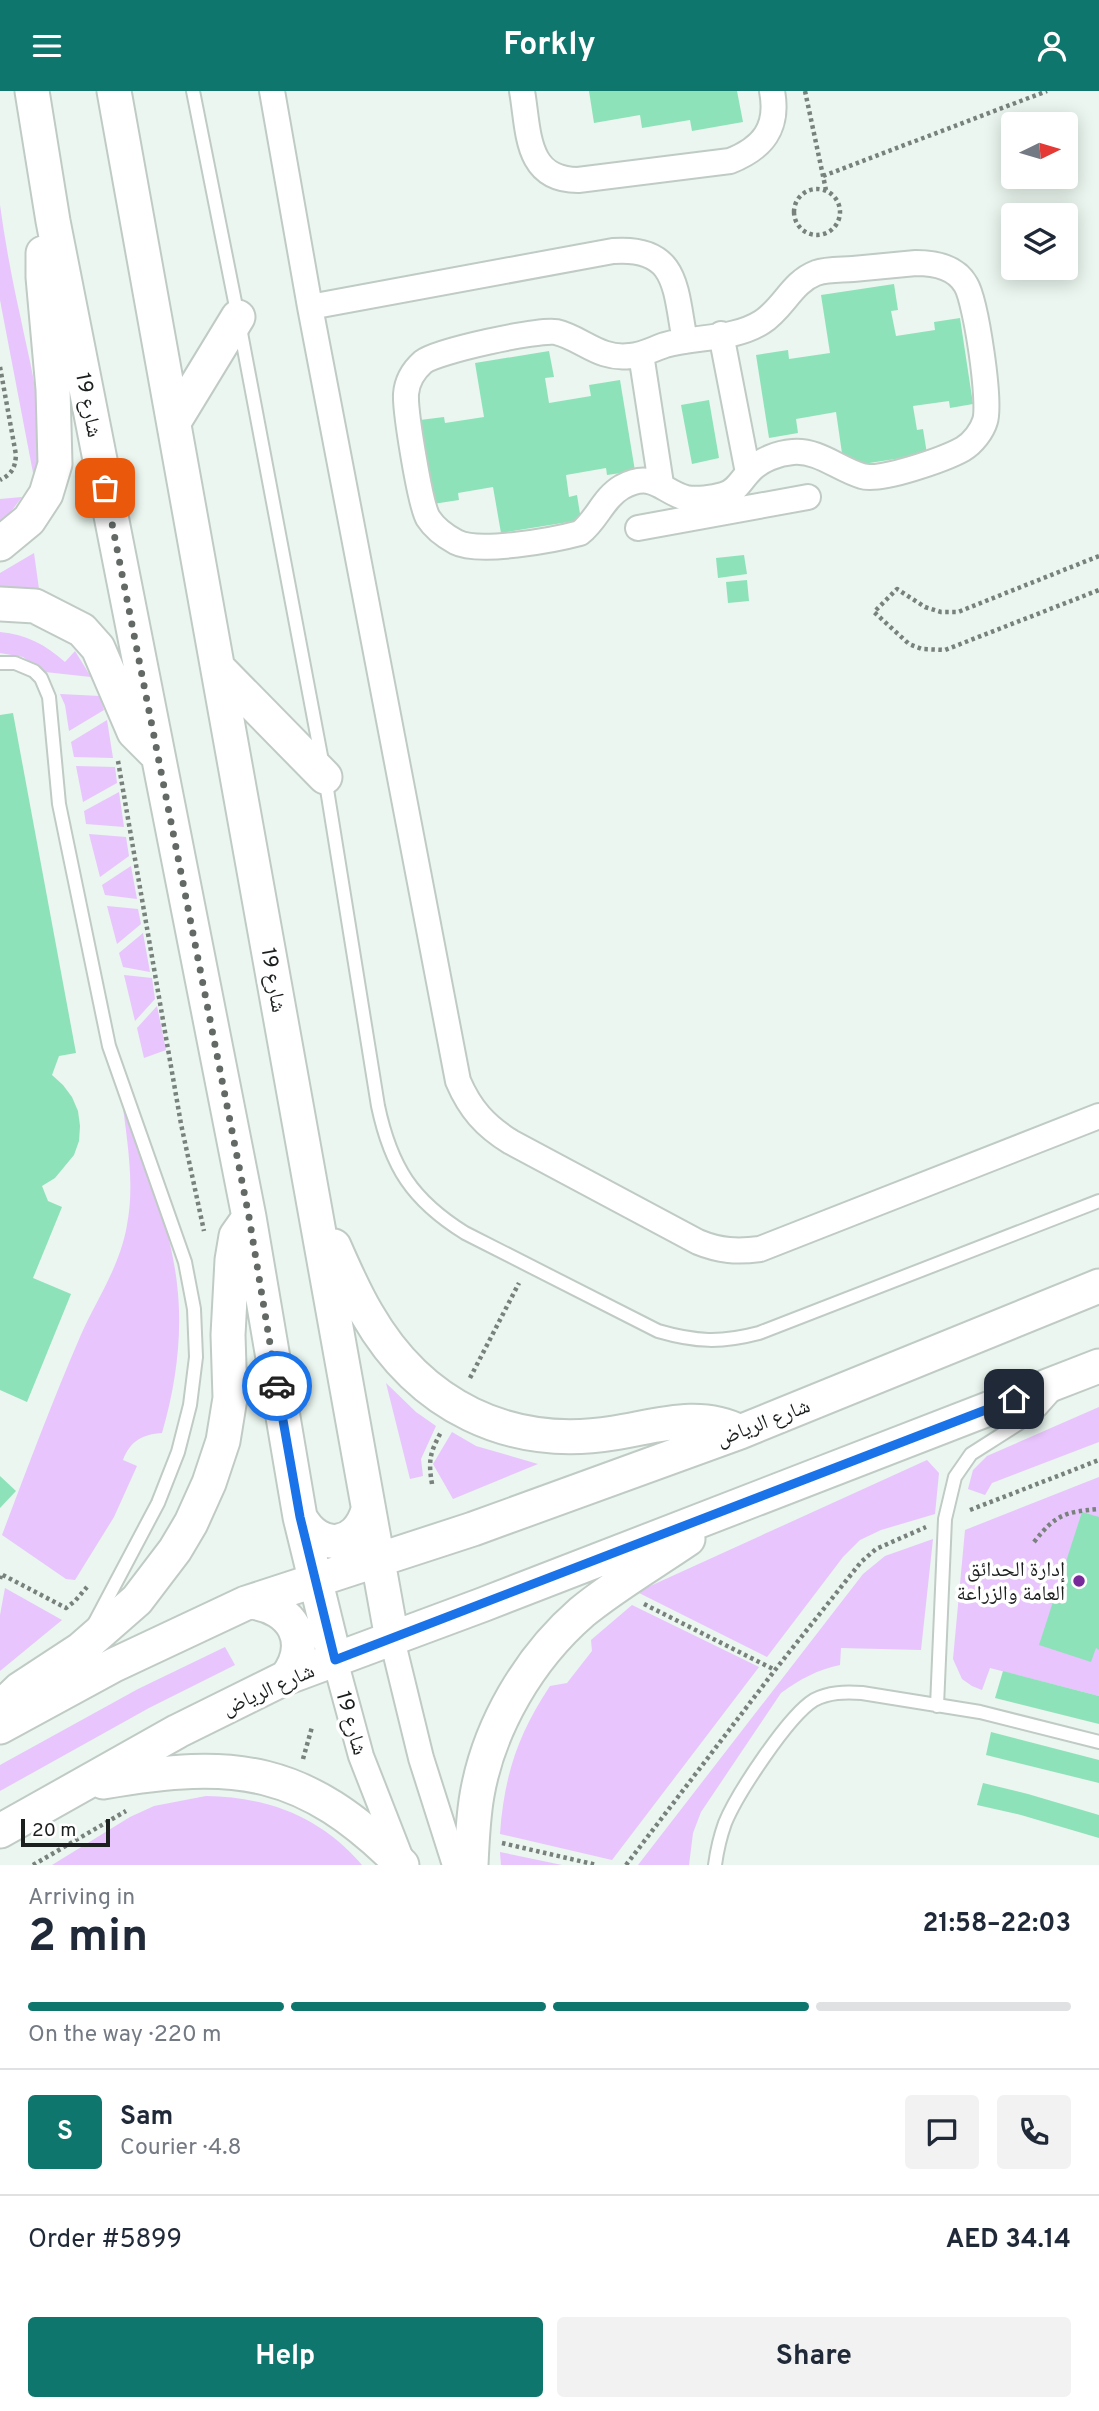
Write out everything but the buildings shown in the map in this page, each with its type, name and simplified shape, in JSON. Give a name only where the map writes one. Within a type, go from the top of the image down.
[{"type":"main road","name":"شارع 19","points":[[32,91],[53,221],[249,1217],[300,1517],[335,1660]]},
{"type":"main road","name":"شارع 19","points":[[114,91],[392,1639]]},
{"type":"main road","points":[[0,544],[29,520],[46,494],[55,464],[53,389],[42,263],[53,221]]},
{"type":"main road","points":[[174,422],[238,317]]},
{"type":"main road","points":[[0,604],[35,606],[82,630],[98,648],[134,732],[158,755]]},
{"type":"main road","points":[[218,668],[325,777]]},
{"type":"main road","points":[[315,1206],[368,1316],[416,1375],[454,1407],[489,1424],[552,1438],[588,1437],[692,1420],[717,1422],[740,1432]]},
{"type":"main road","points":[[0,1708],[20,1689],[81,1649],[116,1621],[157,1576],[191,1523],[209,1483],[223,1441],[230,1398],[228,1335],[234,1248],[236,1236],[249,1217]]},
{"type":"main road","name":"شارع الرياض","points":[[0,1727],[114,1665],[251,1602],[485,1525],[740,1432],[1099,1286]]},
{"type":"main road","name":"شارع الرياض","points":[[0,1831],[178,1731],[286,1678],[1099,1366]]},
{"type":"main road","points":[[480,1853],[477,1797],[483,1768],[494,1736],[531,1668],[582,1613],[741,1503]]},
{"type":"main road","points":[[300,1517],[306,1529],[317,1538],[330,1542],[344,1540],[356,1534],[365,1523],[368,1510]]},
{"type":"main road","points":[[251,1602],[271,1606],[282,1612],[296,1632],[299,1656],[286,1678]]},
{"type":"main road","points":[[77,1787],[181,1771],[221,1770],[258,1776],[294,1787],[326,1802],[362,1827],[403,1865]]},
{"type":"street","points":[[272,91],[310,307],[458,1081],[478,1117],[494,1131],[698,1242],[718,1250],[739,1252],[760,1249],[1099,1116]]},
{"type":"street","points":[[522,91],[532,150],[538,164],[549,174],[564,180],[730,161],[749,153],[764,139],[773,120],[772,91]]},
{"type":"street","points":[[310,307],[613,251],[634,250],[653,255],[668,269],[675,288],[685,341]]},
{"type":"street","points":[[935,263],[952,271],[966,283],[973,300],[988,403],[986,420],[977,436],[965,448],[881,478],[863,476],[821,456],[794,452],[768,459],[748,473],[733,491],[723,495],[711,506],[683,497],[661,484],[633,482],[610,497],[592,524],[580,533],[479,548],[458,544],[441,533],[427,517],[421,498],[407,411],[406,392],[412,374],[425,361],[441,353],[537,332],[570,336],[583,346],[612,356],[627,357],[666,345],[753,328],[775,311],[806,278],[830,271],[935,263]]},
{"type":"street","points":[[721,334],[748,473]]},
{"type":"street","points":[[641,354],[661,484]]},
{"type":"street","points":[[638,529],[711,506],[808,497]]},
{"type":"street","name":"شارع 19","points":[[392,1639],[421,1758],[455,1865]]},
{"type":"street","name":"شارع 19","points":[[335,1660],[361,1755],[403,1865]]},
{"type":"lane","points":[[193,91],[325,777],[375,1093],[385,1140],[400,1172],[421,1199],[442,1219],[658,1331],[709,1341],[760,1333],[1099,1201]]},
{"type":"lane","points":[[0,663],[15,663],[34,671],[41,678],[49,697],[59,804],[109,1046],[185,1262],[194,1309],[196,1357],[192,1393],[178,1452],[158,1503],[81,1649]]},
{"type":"lane","points":[[937,1706],[945,1519],[955,1477],[962,1465],[983,1445],[1040,1410],[1064,1380]]},
{"type":"lane","points":[[715,1865],[718,1842],[735,1801],[777,1740],[804,1707],[824,1696],[846,1692],[937,1706],[1038,1725],[1099,1742]]},
{"type":"path","points":[[805,91],[826,190],[839,205],[841,216],[829,233],[819,236],[809,234],[800,228],[794,209],[806,192],[826,190]]},
{"type":"path","points":[[823,176],[1047,91]]},
{"type":"path","points":[[0,367],[16,455],[15,467],[10,475],[0,480]]},
{"type":"path","points":[[1099,557],[958,612],[941,612],[925,607],[897,589],[874,612],[909,644],[922,649],[945,650],[1099,590]]},
{"type":"path","points":[[116,750],[181,1125],[206,1241]]},
{"type":"path","points":[[432,1484],[430,1453],[529,1266]]},
{"type":"path","points":[[626,1865],[775,1670],[861,1562],[876,1549],[945,1519],[1099,1460]]},
{"type":"path","points":[[1034,1542],[1062,1516],[1075,1510],[1099,1509]]},
{"type":"path","points":[[614,1589],[775,1670]]},
{"type":"path","points":[[33,1865],[134,1807]]},
{"type":"path","points":[[480,1853],[597,1865]]},
{"type":"shaded area","points":[[0,205],[39,416],[38,457],[34,478],[0,300]]},
{"type":"shaded area","points":[[22,497],[0,526],[0,499]]},
{"type":"shaded area","points":[[34,553],[39,589],[0,589],[0,573]]},
{"type":"shaded area","points":[[0,632],[35,641],[65,662],[75,651],[91,677],[45,672],[23,657],[0,653]]},
{"type":"shaded area","points":[[60,694],[100,696],[104,710],[69,731],[65,705]]},
{"type":"shaded area","points":[[107,720],[113,758],[74,757],[71,742]]},
{"type":"shaded area","points":[[76,766],[115,767],[117,783],[83,802]]},
{"type":"shaded area","points":[[119,792],[124,827],[86,824],[84,811]]},
{"type":"shaded area","points":[[89,834],[126,837],[129,856],[100,877]]},
{"type":"shaded area","points":[[131,866],[137,899],[105,895],[102,885]]},
{"type":"shaded area","points":[[107,906],[138,909],[141,924],[117,944]]},
{"type":"shaded area","points":[[143,933],[150,972],[123,967],[119,953]]},
{"type":"shaded area","points":[[124,975],[152,978],[155,999],[135,1021]]},
{"type":"shaded area","points":[[157,1006],[166,1050],[144,1058],[137,1028]]},
{"type":"shaded area","points":[[122,1099],[155,1190],[173,1260],[179,1303],[177,1359],[162,1433],[138,1440],[126,1453],[123,1460],[137,1466],[114,1517],[75,1580],[66,1579],[2,1535],[70,1361],[124,1240],[130,1178]]},
{"type":"shaded area","points":[[386,1383],[416,1412],[436,1426],[421,1459],[423,1476],[410,1479]]},
{"type":"shaded area","points":[[1099,1407],[1099,1442],[992,1483],[985,1495],[968,1489],[973,1470],[987,1456]]},
{"type":"shaded area","points":[[452,1432],[476,1446],[538,1464],[453,1499],[433,1464]]},
{"type":"shaded area","points":[[927,1460],[939,1473],[935,1514],[881,1530],[860,1540],[843,1557],[767,1657],[637,1592]]},
{"type":"shaded area","points":[[1099,1477],[1099,1696],[990,1668],[982,1690],[972,1686],[962,1679],[953,1659],[965,1530]]},
{"type":"shaded area","points":[[933,1539],[921,1650],[841,1648],[840,1665],[809,1676],[781,1693],[701,1812],[693,1833],[689,1865],[638,1865],[863,1574],[885,1556]]},
{"type":"shaded area","points":[[5,1588],[62,1620],[0,1671],[0,1615]]},
{"type":"shaded area","points":[[632,1605],[759,1667],[612,1860],[500,1834],[509,1774],[529,1721],[550,1686],[567,1683],[592,1651],[591,1640]]},
{"type":"shaded area","points":[[225,1647],[235,1665],[149,1708],[0,1791],[0,1765],[138,1689]]},
{"type":"shaded area","points":[[206,1796],[251,1800],[292,1813],[329,1834],[362,1865],[52,1865],[130,1817],[154,1806]]},
{"type":"shaded area","points":[[500,1852],[562,1865],[501,1865]]},
{"type":"way so far","points":[[105,488],[249,1217],[277,1386]]},
{"type":"place","name":"إدارة الحدائق العامة والزراعة","points":[[1079,1581]]},
{"type":"route","points":[[277,1386],[300,1517],[335,1660],[1014,1399]]}]
